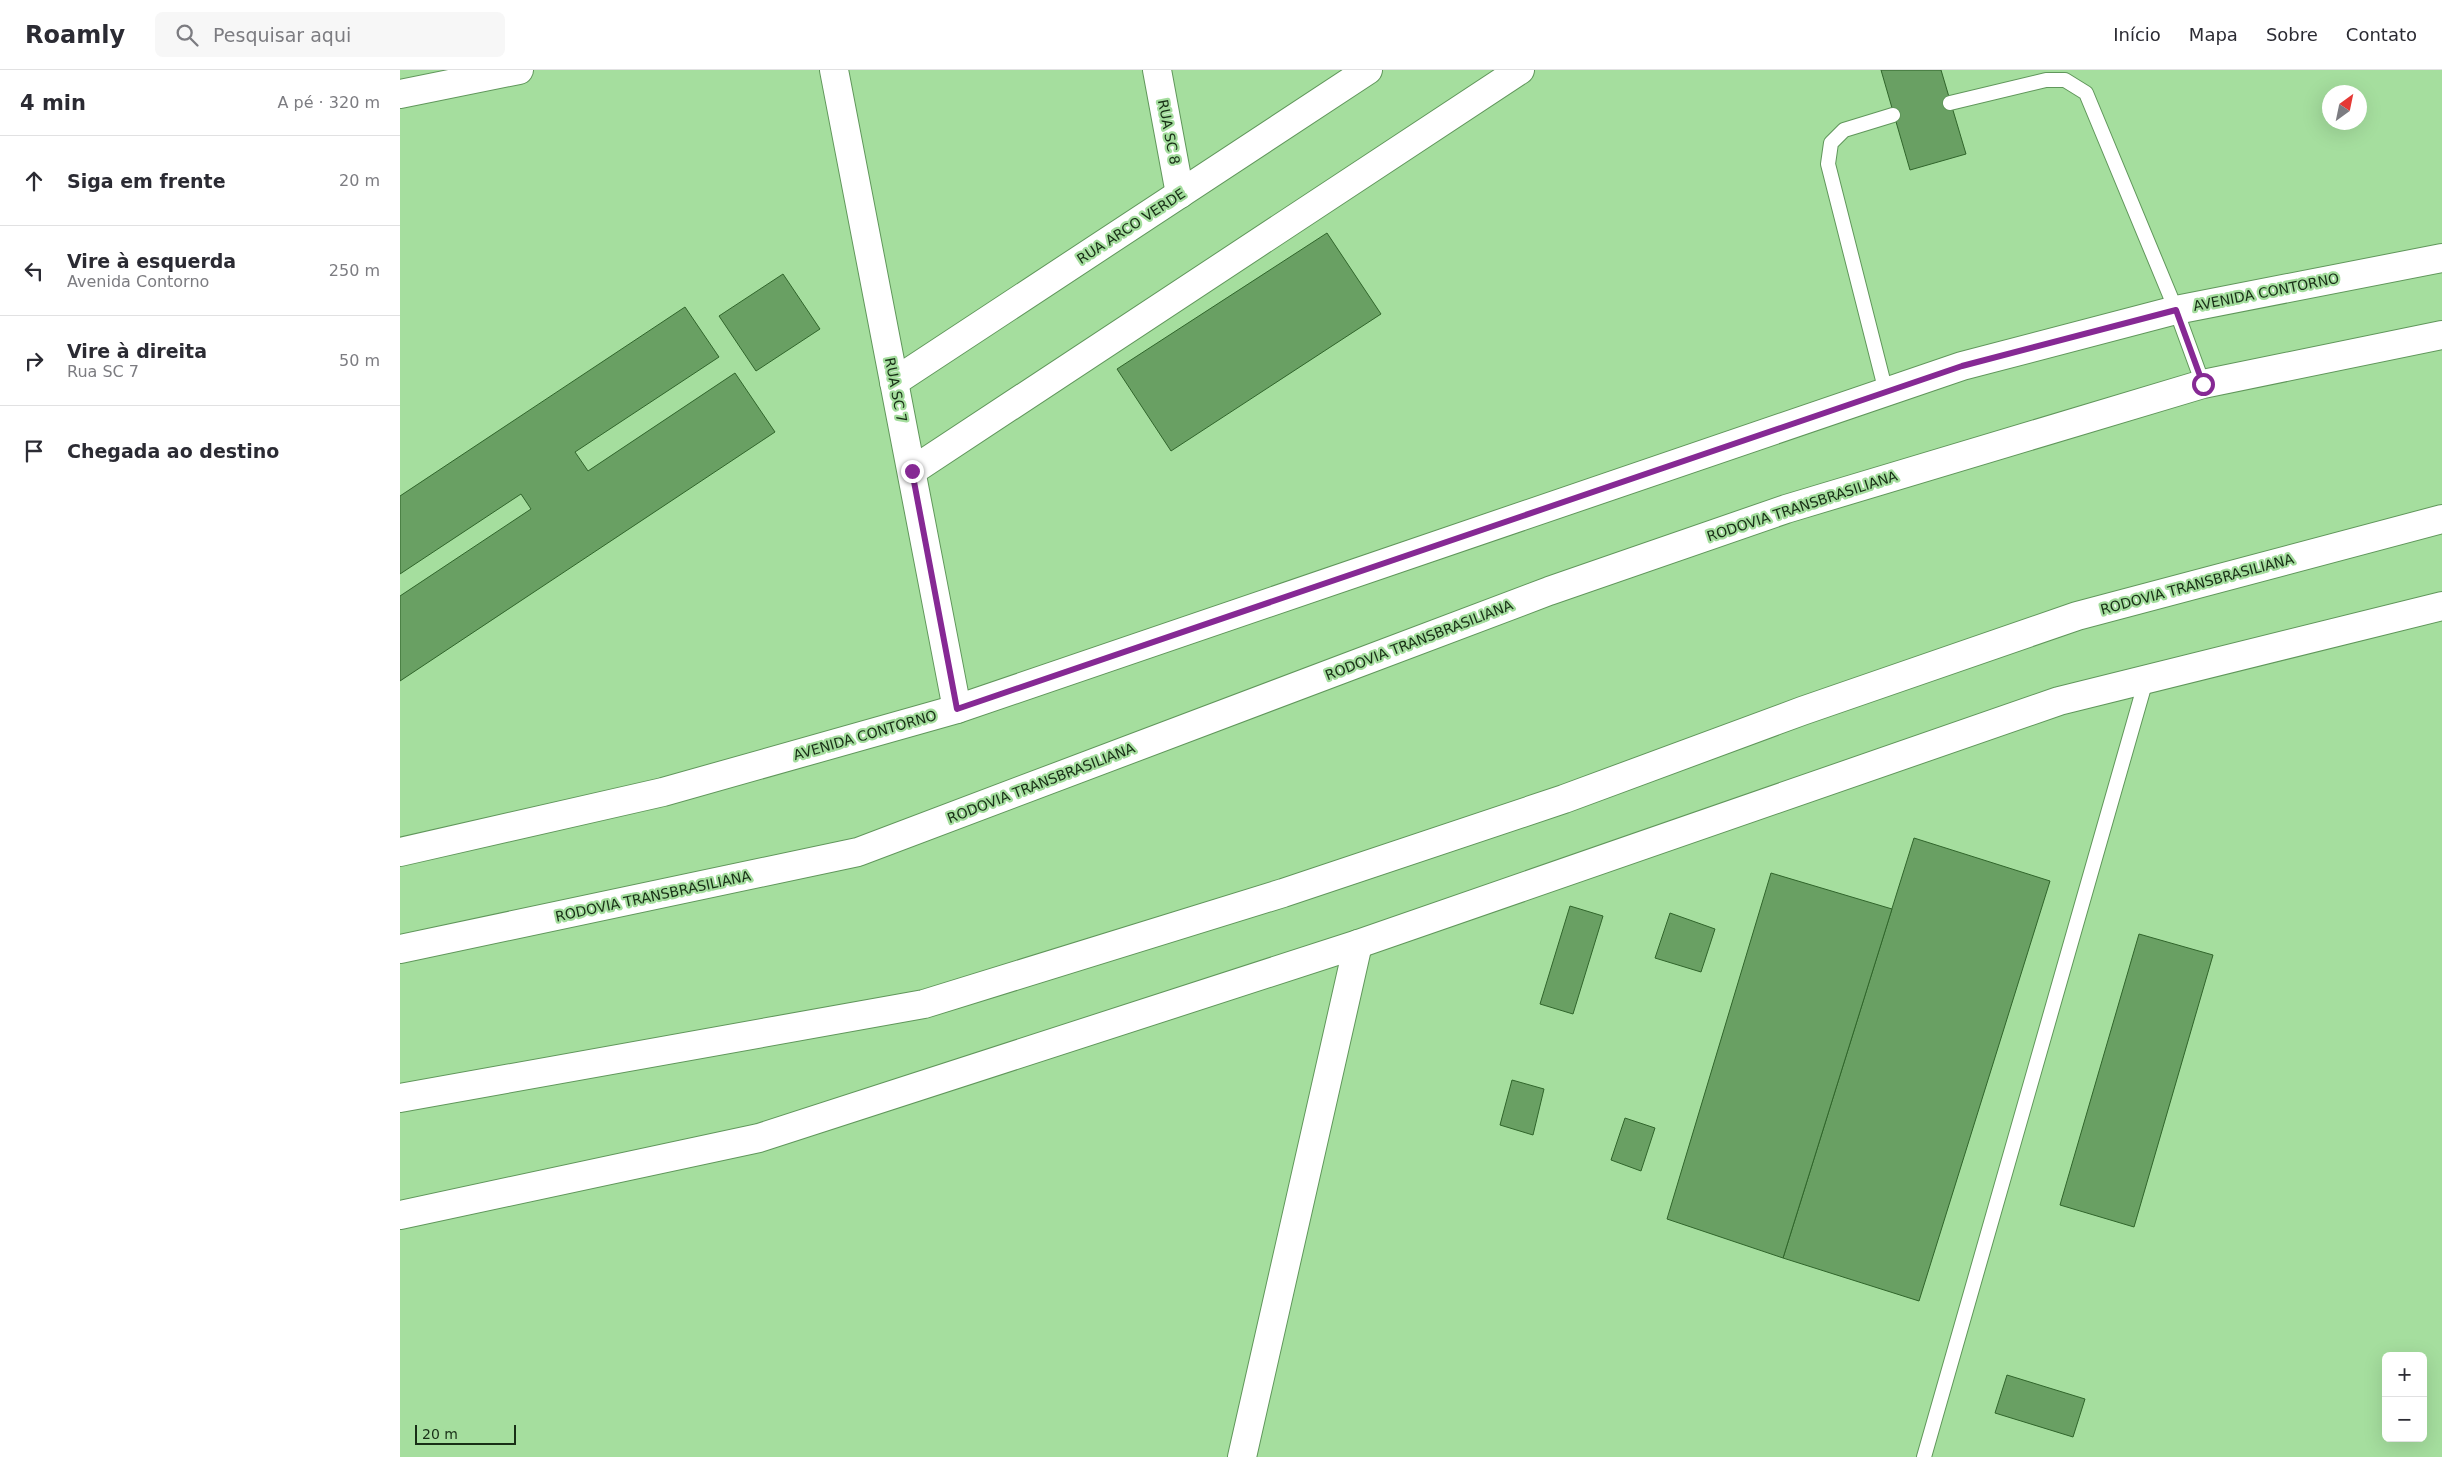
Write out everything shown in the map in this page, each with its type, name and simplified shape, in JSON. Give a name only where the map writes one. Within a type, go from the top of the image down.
[{"type":"main road","points":[[400,94],[519,70]]},
{"type":"main road","name":"RUA SC 7","points":[[834,70],[957,709]]},
{"type":"main road","name":"RUA SC 8","points":[[1157,70],[1180,194]]},
{"type":"main road","name":"RUA ARCO VERDE","points":[[894,382],[1368,70]]},
{"type":"main road","points":[[912,471],[1520,70]]},
{"type":"main road","name":"AVENIDA CONTORNO","points":[[400,852],[663,792],[957,709],[1962,366],[2176,310],[2442,258]]},
{"type":"main road","name":"RODOVIA TRANSBRASILIANA","points":[[400,949],[858,852],[1549,591],[1786,509],[2203,384],[2442,335]]},
{"type":"main road","name":"RODOVIA TRANSBRASILIANA","points":[[400,1098],[924,1004],[1283,893],[1564,799],[1802,711],[2077,616],[2442,519]]},
{"type":"main road","points":[[400,1215],[759,1138],[1358,944],[2059,701],[2442,606]]},
{"type":"main road","points":[[1242,1457],[1358,944]]},
{"type":"lane","points":[[1950,103],[2046,80],[2065,80],[2086,93],[2176,310],[2203,384]]},
{"type":"lane","points":[[1886,392],[1828,164],[1831,143],[1844,130],[1893,115]]},
{"type":"lane","points":[[1924,1457],[2146,680]]},
{"type":"building","points":[[1881,70],[1941,70],[1966,154],[1910,170]]},
{"type":"building","points":[[1327,233],[1381,314],[1171,451],[1117,369]]},
{"type":"building","points":[[783,274],[820,329],[756,371],[719,316]]},
{"type":"building","points":[[685,307],[719,357],[575,452],[588,471],[735,373],[775,432],[400,681],[400,596],[531,509],[521,494],[400,574],[400,496]]},
{"type":"building","points":[[1914,838],[2050,881],[1919,1301],[1783,1258]]},
{"type":"building","points":[[1771,873],[1892,909],[1783,1258],[1667,1219]]},
{"type":"building","points":[[1570,906],[1603,916],[1573,1014],[1540,1004]]},
{"type":"building","points":[[1670,913],[1715,929],[1701,972],[1655,958]]},
{"type":"building","points":[[2139,934],[2213,955],[2134,1227],[2060,1205]]},
{"type":"building","points":[[1512,1080],[1544,1089],[1533,1135],[1500,1125]]},
{"type":"building","points":[[1625,1118],[1655,1128],[1641,1171],[1611,1160]]},
{"type":"building","points":[[2007,1375],[2085,1399],[2073,1437],[1995,1413]]},
{"type":"route","points":[[912,471],[957,709],[1962,366],[2176,310],[2203,384]]}]
